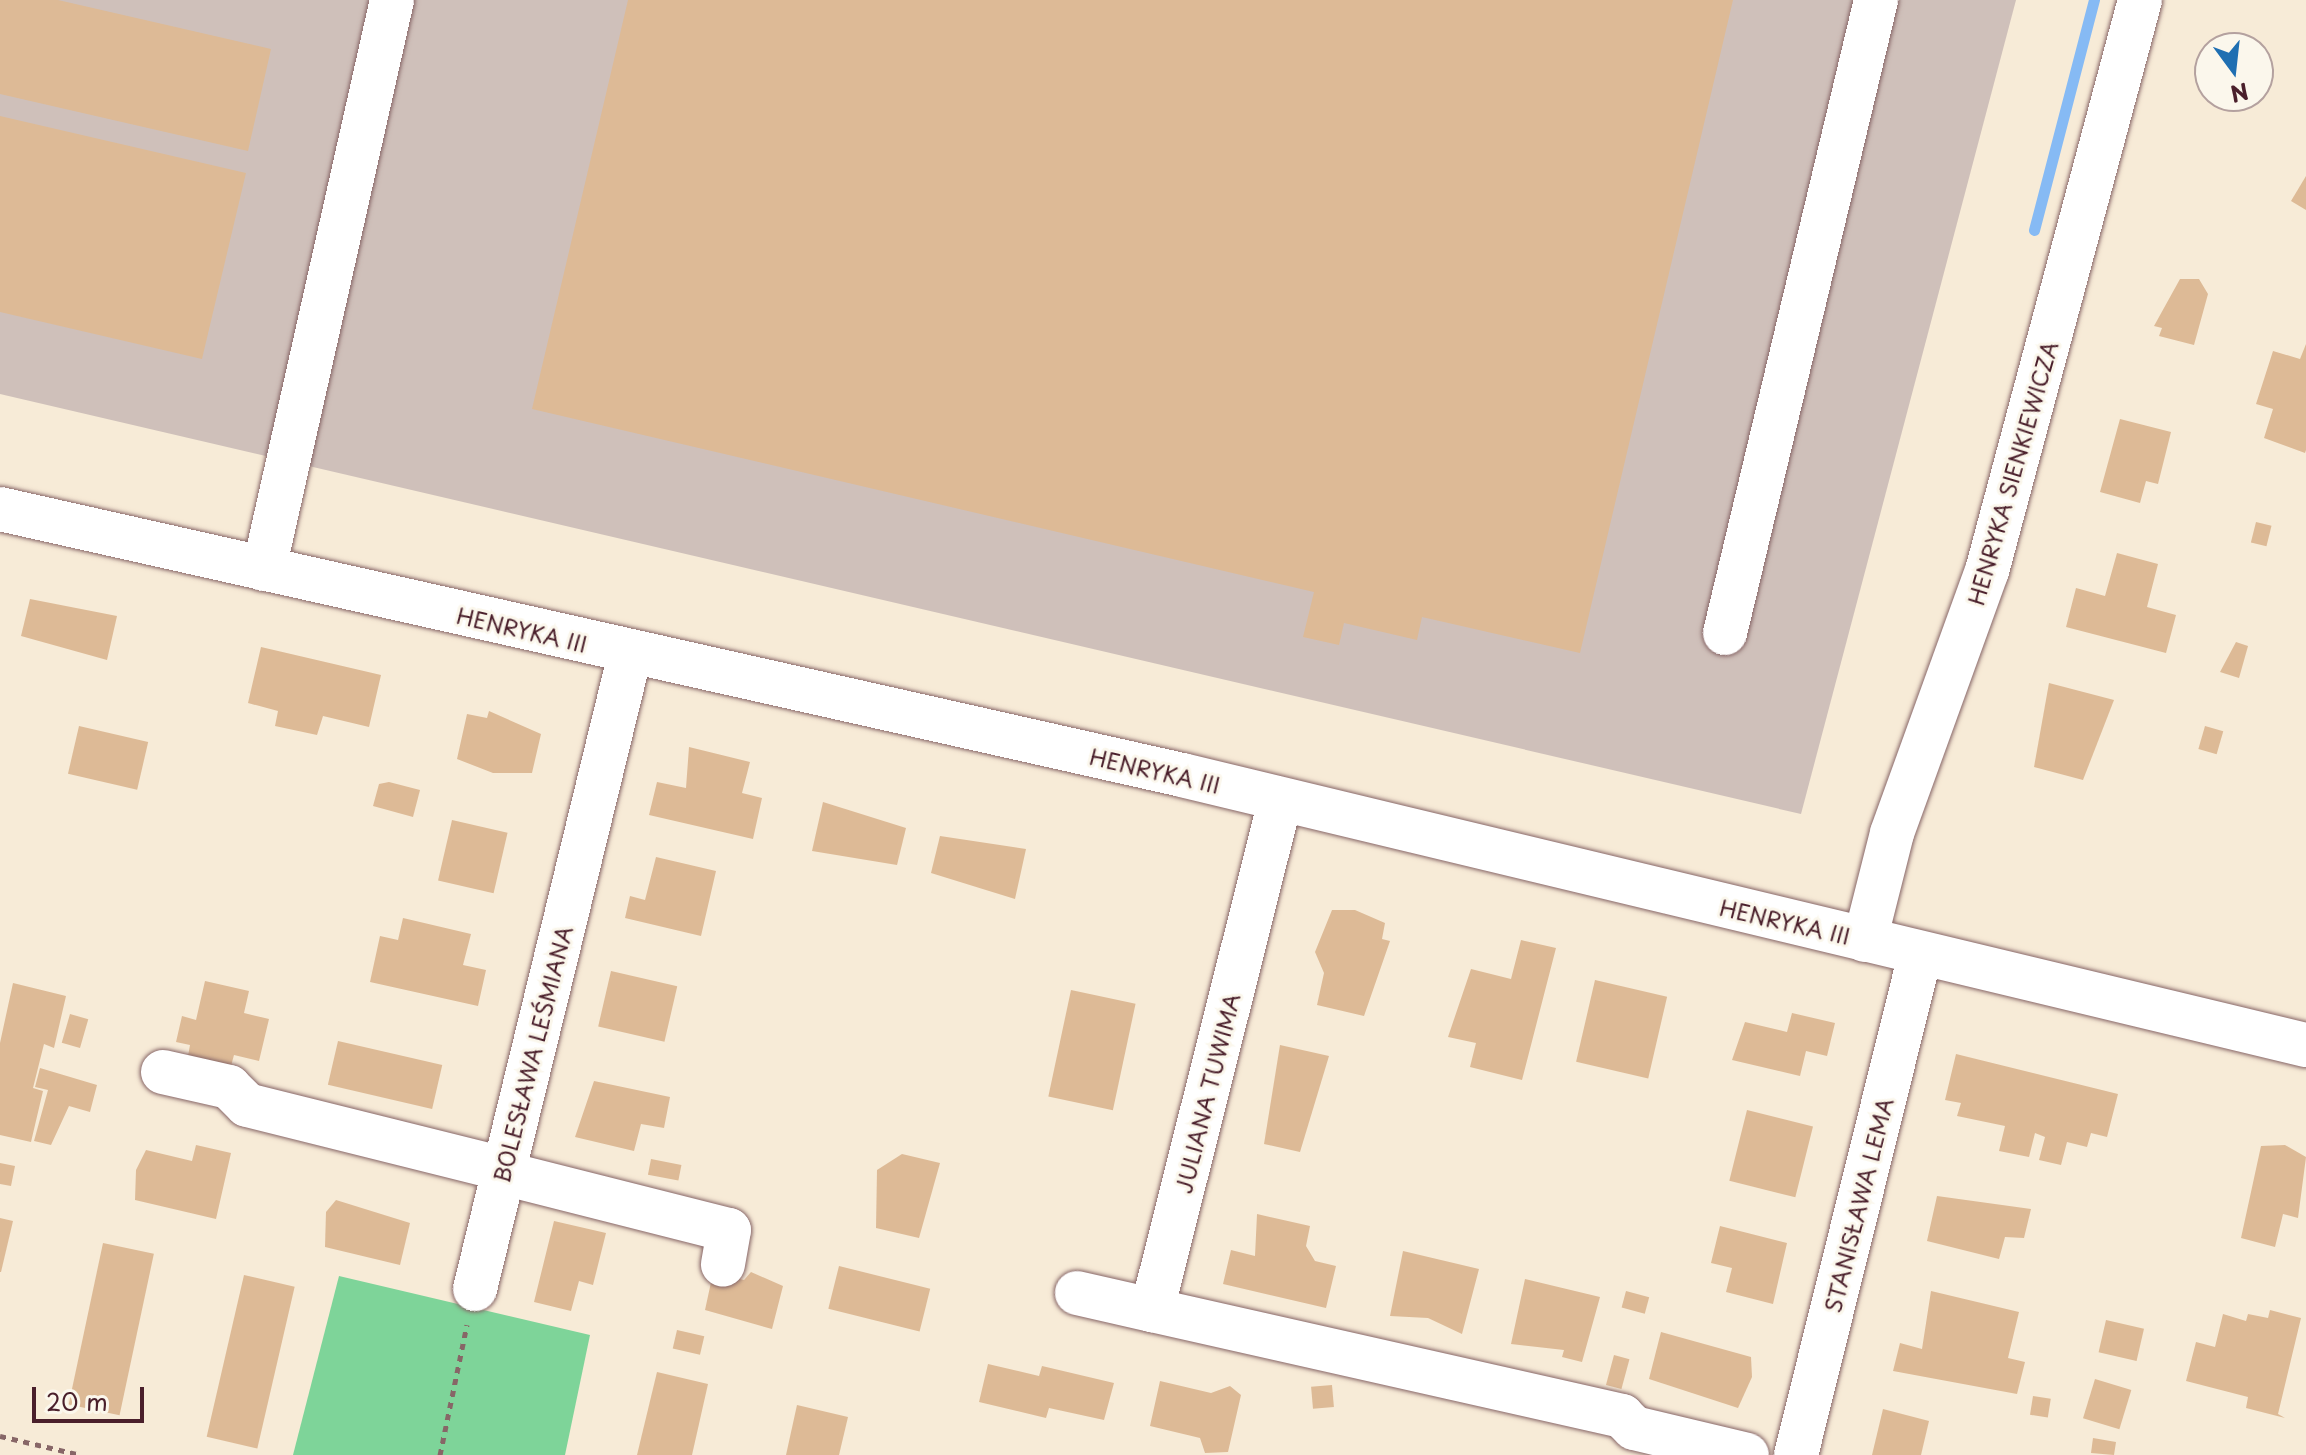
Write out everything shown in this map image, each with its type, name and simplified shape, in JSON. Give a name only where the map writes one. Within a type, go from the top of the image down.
[{"type":"street","points":[[264,569],[392,0]]},
{"type":"street","points":[[1725,633],[1876,0]]},
{"type":"street","name":"HENRYKA SIENKIEWICZA","points":[[1865,940],[1892,833],[1987,571],[2140,0]]},
{"type":"street","name":"HENRYKA III","points":[[0,509],[1280,801],[2306,1045]]},
{"type":"street","name":"BOLESŁAWA LEŚMIANA","points":[[475,1289],[630,654]]},
{"type":"street","name":"JULIANA TUWIMA","points":[[1152,1310],[1280,801]]},
{"type":"street","name":"STANISŁAWA LEMA","points":[[1796,1455],[1920,955]]},
{"type":"street","points":[[163,1072],[229,1087],[247,1105],[729,1230],[723,1264]]},
{"type":"street","points":[[1077,1293],[1622,1416],[1634,1428],[1747,1455]]},
{"type":"path","points":[[440,1455],[475,1289]]},
{"type":"path","points":[[0,1436],[81,1455]]},
{"type":"shaded area","points":[[0,0],[2016,0],[1801,814],[0,394]]},
{"type":"green space","points":[[339,1276],[590,1335],[565,1455],[293,1455]]},
{"type":"building","points":[[0,0],[58,0],[271,49],[248,151],[0,94]]},
{"type":"building","points":[[628,0],[1733,0],[1580,653],[1422,617],[1417,640],[1344,623],[1339,645],[1303,637],[1314,592],[532,409]]},
{"type":"building","points":[[0,116],[246,173],[202,359],[0,312]]},
{"type":"building","points":[[2306,176],[2306,210],[2291,201]]},
{"type":"building","points":[[2180,279],[2199,279],[2208,294],[2194,345],[2159,336],[2162,328],[2154,326]]},
{"type":"building","points":[[2306,344],[2305,453],[2264,438],[2273,409],[2256,404],[2273,351],[2300,359]]},
{"type":"building","points":[[2120,419],[2171,432],[2158,484],[2146,481],[2140,503],[2100,492]]},
{"type":"building","points":[[2256,522],[2272,526],[2266,546],[2251,542]]},
{"type":"building","points":[[2117,553],[2158,564],[2147,607],[2176,615],[2166,653],[2066,627],[2076,588],[2105,596]]},
{"type":"building","points":[[30,599],[117,616],[107,660],[21,636]]},
{"type":"building","points":[[2236,642],[2248,646],[2239,678],[2220,672]]},
{"type":"building","points":[[261,647],[381,675],[369,727],[323,716],[317,735],[275,726],[278,711],[248,703]]},
{"type":"building","points":[[2049,683],[2114,700],[2083,780],[2034,767]]},
{"type":"building","points":[[489,711],[541,734],[532,773],[493,773],[457,759],[467,714],[487,718]]},
{"type":"building","points":[[79,726],[148,742],[137,790],[68,774]]},
{"type":"building","points":[[2205,726],[2223,731],[2217,754],[2198,749]]},
{"type":"building","points":[[689,747],[750,762],[742,793],[762,798],[753,839],[649,815],[657,782],[686,788]]},
{"type":"building","points":[[389,782],[420,790],[413,817],[373,806],[379,784]]},
{"type":"building","points":[[823,802],[906,828],[897,865],[812,851]]},
{"type":"building","points":[[452,820],[508,833],[494,893],[438,880]]},
{"type":"building","points":[[940,836],[1026,849],[1015,899],[931,873]]},
{"type":"building","points":[[656,857],[716,871],[701,936],[625,918],[630,896],[645,900]]},
{"type":"building","points":[[1332,910],[1355,910],[1385,923],[1382,939],[1390,941],[1364,1016],[1317,1005],[1324,973],[1315,952]]},
{"type":"building","points":[[403,918],[471,934],[463,965],[486,970],[478,1006],[370,982],[380,936],[398,940]]},
{"type":"building","points":[[1521,940],[1556,948],[1522,1080],[1470,1067],[1476,1043],[1448,1037],[1471,969],[1511,979]]},
{"type":"building","points":[[611,971],[677,986],[664,1042],[598,1027]]},
{"type":"building","points":[[1595,980],[1667,997],[1648,1078],[1576,1062]]},
{"type":"building","points":[[205,981],[249,991],[244,1013],[269,1019],[259,1061],[234,1055],[231,1066],[188,1056],[190,1045],[176,1042],[182,1016],[196,1020]]},
{"type":"building","points":[[13,983],[66,996],[54,1048],[44,1044],[33,1088],[43,1091],[31,1142],[0,1135],[0,1043]]},
{"type":"building","points":[[1071,990],[1136,1004],[1113,1110],[1048,1097]]},
{"type":"building","points":[[1792,1013],[1835,1023],[1827,1056],[1806,1051],[1800,1076],[1732,1060],[1745,1022],[1787,1032]]},
{"type":"building","points":[[70,1014],[88,1019],[80,1048],[62,1043]]},
{"type":"building","points":[[338,1041],[442,1065],[432,1109],[328,1085]]},
{"type":"building","points":[[1280,1045],[1329,1056],[1300,1152],[1264,1144]]},
{"type":"building","points":[[1956,1054],[2118,1094],[2107,1137],[2091,1133],[2087,1147],[2067,1142],[2061,1165],[2039,1160],[2045,1137],[2035,1133],[2029,1157],[1999,1151],[2005,1126],[1957,1116],[1961,1103],[1945,1100]]},
{"type":"building","points":[[40,1068],[97,1085],[90,1112],[69,1106],[51,1145],[34,1141],[48,1090],[35,1087]]},
{"type":"building","points":[[594,1081],[670,1097],[664,1128],[641,1124],[634,1151],[575,1137]]},
{"type":"building","points":[[1747,1110],[1813,1126],[1795,1197],[1729,1181]]},
{"type":"building","points":[[196,1145],[231,1153],[216,1219],[135,1200],[136,1170],[146,1150],[192,1161]]},
{"type":"building","points":[[2285,1145],[2306,1157],[2298,1218],[2283,1214],[2275,1247],[2241,1238],[2261,1146]]},
{"type":"building","points":[[902,1154],[940,1163],[919,1238],[876,1228],[877,1170]]},
{"type":"building","points":[[651,1159],[681,1165],[678,1181],[648,1175]]},
{"type":"building","points":[[0,1163],[15,1166],[11,1186],[0,1184]]},
{"type":"building","points":[[1937,1196],[2031,1209],[2024,1238],[2005,1237],[1999,1259],[1927,1241]]},
{"type":"building","points":[[336,1200],[410,1223],[400,1265],[325,1247],[326,1212]]},
{"type":"building","points":[[1257,1214],[1310,1226],[1306,1246],[1315,1261],[1336,1266],[1326,1308],[1223,1284],[1231,1250],[1255,1256]]},
{"type":"building","points":[[0,1218],[13,1221],[1,1272],[0,1272]]},
{"type":"building","points":[[554,1221],[606,1233],[593,1285],[579,1281],[571,1311],[534,1302]]},
{"type":"building","points":[[1720,1226],[1787,1243],[1773,1304],[1726,1292],[1732,1268],[1711,1263]]},
{"type":"building","points":[[103,1243],[154,1254],[120,1415],[69,1404]]},
{"type":"building","points":[[1403,1251],[1479,1269],[1462,1334],[1428,1318],[1390,1316]]},
{"type":"building","points":[[839,1266],[930,1289],[920,1331],[828,1309]]},
{"type":"building","points":[[751,1272],[783,1286],[772,1329],[705,1310],[713,1273],[744,1280]]},
{"type":"building","points":[[244,1275],[295,1287],[257,1448],[207,1437]]},
{"type":"building","points":[[1525,1279],[1600,1297],[1582,1362],[1562,1357],[1564,1350],[1511,1344]]},
{"type":"building","points":[[1626,1291],[1649,1297],[1645,1314],[1622,1307]]},
{"type":"building","points":[[1931,1291],[2019,1312],[2008,1358],[2025,1362],[2017,1394],[1893,1371],[1900,1343],[1922,1349]]},
{"type":"building","points":[[2270,1310],[2301,1318],[2278,1414],[2285,1418],[2246,1408],[2248,1397],[2186,1381],[2196,1342],[2215,1347],[2223,1314],[2246,1321],[2248,1314],[2268,1318]]},
{"type":"building","points":[[2106,1320],[2144,1329],[2137,1361],[2099,1352]]},
{"type":"building","points":[[677,1330],[704,1336],[700,1355],[673,1349]]},
{"type":"building","points":[[1661,1332],[1751,1357],[1752,1377],[1738,1408],[1649,1379]]},
{"type":"building","points":[[1614,1355],[1629,1359],[1621,1389],[1606,1385]]},
{"type":"building","points":[[988,1364],[1039,1376],[1042,1366],[1114,1383],[1104,1420],[1049,1408],[1046,1418],[979,1402]]},
{"type":"building","points":[[657,1372],[708,1384],[692,1455],[637,1455]]},
{"type":"building","points":[[2095,1379],[2131,1390],[2119,1429],[2083,1418]]},
{"type":"building","points":[[1160,1381],[1211,1393],[1230,1386],[1241,1395],[1228,1452],[1205,1453],[1200,1438],[1150,1426]]},
{"type":"building","points":[[1332,1385],[1334,1407],[1313,1409],[1311,1387]]},
{"type":"building","points":[[2033,1396],[2051,1399],[2048,1418],[2030,1415]]},
{"type":"building","points":[[797,1405],[848,1417],[839,1455],[786,1455]]},
{"type":"building","points":[[1883,1409],[1929,1421],[1921,1455],[1872,1455]]},
{"type":"building","points":[[2093,1438],[2116,1442],[2114,1455],[2091,1453]]},
{"type":"waterway","points":[[2034,230],[2094,0]]}]
